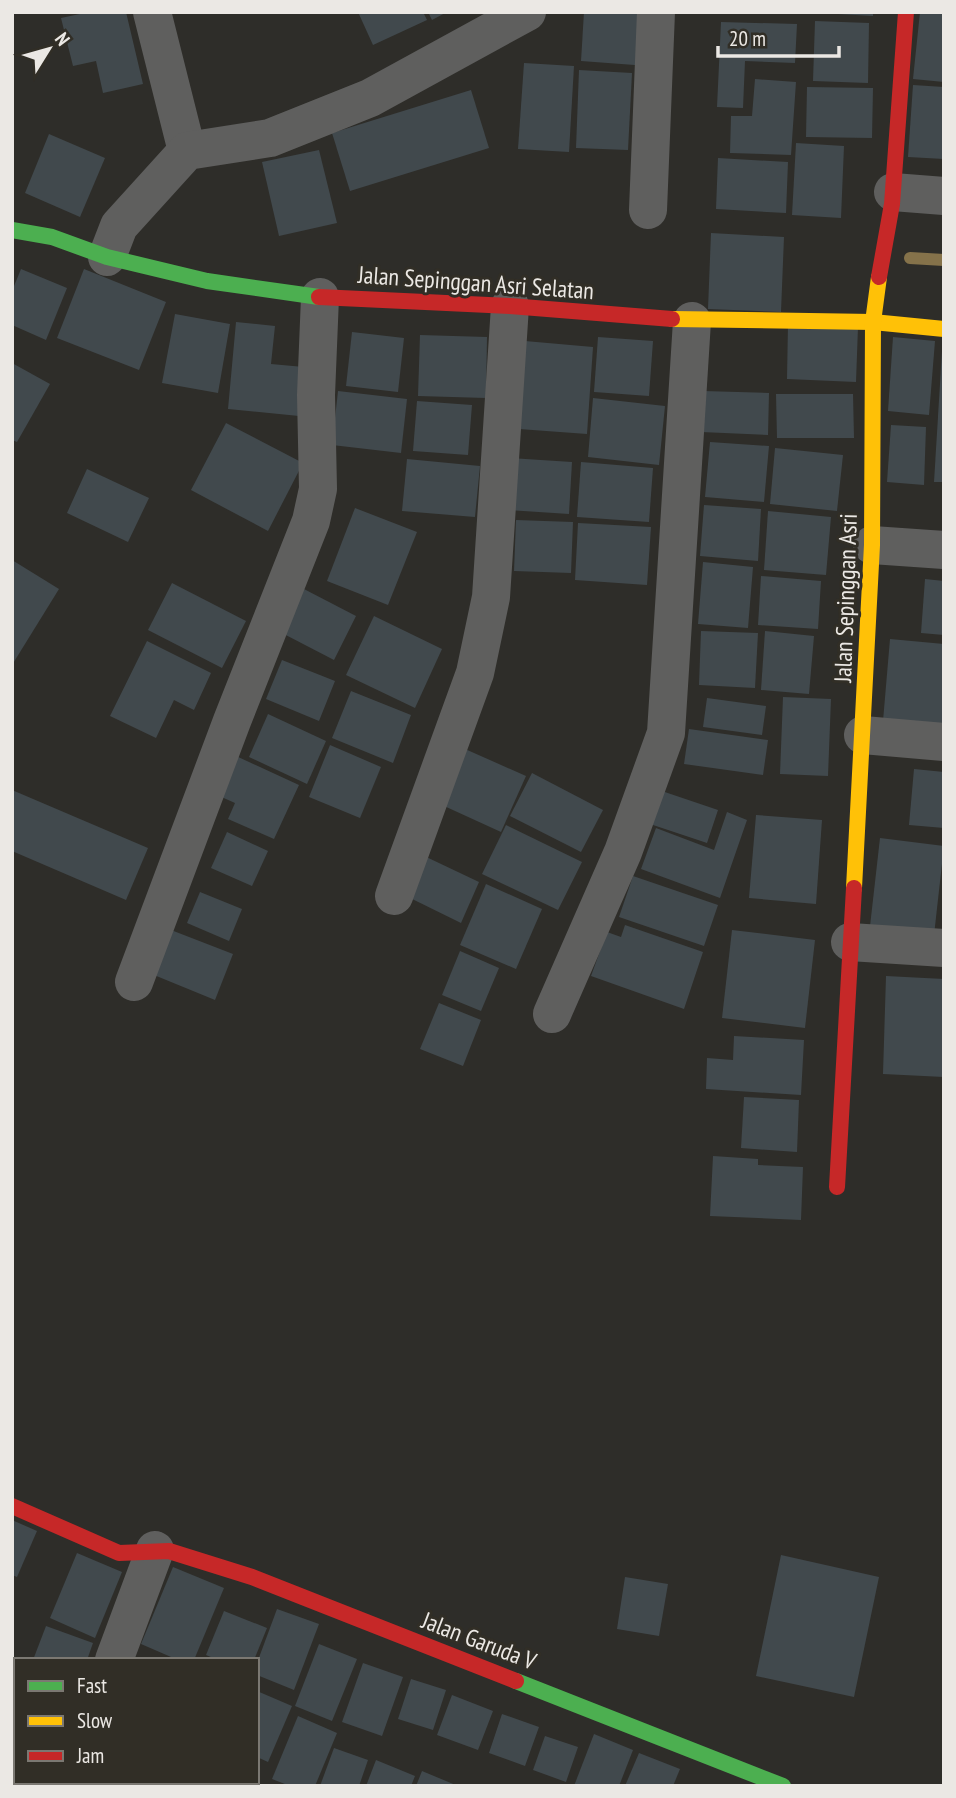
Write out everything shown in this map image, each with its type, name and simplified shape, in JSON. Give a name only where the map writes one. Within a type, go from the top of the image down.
[{"type":"street","points":[[152,12],[183,155]]},
{"type":"street","points":[[113,242],[183,155],[270,138],[370,98],[527,12]]},
{"type":"street","points":[[648,210],[656,12]]},
{"type":"street","name":"Jalan Sepinggan Asri","points":[[837,1187],[872,545],[873,322],[892,198],[906,12]]},
{"type":"street","points":[[892,198],[944,197]]},
{"type":"street","name":"Jalan Sepinggan Asri Selatan","points":[[12,230],[52,237],[113,242],[207,281],[320,297],[510,306],[692,321],[873,322],[944,329]]},
{"type":"street","points":[[134,982],[208,783],[311,521],[318,489],[316,395],[320,297]]},
{"type":"street","points":[[394,896],[475,673],[491,597],[510,306]]},
{"type":"street","points":[[552,1014],[623,852],[666,733],[692,321]]},
{"type":"street","points":[[872,545],[944,550]]},
{"type":"street","points":[[863,735],[944,742]]},
{"type":"street","points":[[850,942],[944,948]]},
{"type":"street","name":"Jalan Garuda V","points":[[12,1506],[120,1553],[169,1551],[251,1577],[783,1786]]},
{"type":"street","points":[[115,1658],[155,1550]]},
{"type":"building","points":[[89,12],[126,12],[143,84],[103,93],[96,61],[73,66],[61,18]]},
{"type":"building","points":[[358,12],[423,12],[427,20],[373,45]]},
{"type":"building","points":[[428,12],[447,12],[432,20]]},
{"type":"building","points":[[584,12],[651,12],[648,66],[581,61]]},
{"type":"building","points":[[873,12],[873,16],[838,14]]},
{"type":"building","points":[[920,12],[944,12],[944,82],[913,79]]},
{"type":"building","points":[[815,21],[869,23],[868,83],[813,81]]},
{"type":"building","points":[[721,22],[797,24],[795,63],[745,61],[743,108],[717,107]]},
{"type":"building","points":[[524,63],[574,66],[569,152],[518,149]]},
{"type":"building","points":[[579,70],[632,73],[628,150],[576,148]]},
{"type":"building","points":[[755,79],[796,82],[791,155],[730,153],[731,116],[752,116]]},
{"type":"building","points":[[913,85],[944,87],[944,159],[908,157]]},
{"type":"building","points":[[807,87],[873,88],[872,138],[806,137]]},
{"type":"building","points":[[471,90],[489,148],[350,191],[332,133]]},
{"type":"building","points":[[49,134],[105,158],[80,217],[25,193]]},
{"type":"building","points":[[796,143],[844,146],[841,218],[792,215]]},
{"type":"building","points":[[319,150],[337,223],[279,236],[262,162]]},
{"type":"building","points":[[718,158],[788,162],[786,213],[716,209]]},
{"type":"building","points":[[711,233],[784,237],[781,312],[708,309]]},
{"type":"building","points":[[21,269],[67,288],[46,340],[12,325],[12,291]]},
{"type":"building","points":[[84,269],[166,302],[139,370],[57,338]]},
{"type":"building","points":[[175,314],[230,324],[218,393],[162,383]]},
{"type":"building","points":[[236,322],[275,326],[271,364],[304,367],[299,416],[228,409]]},
{"type":"building","points":[[788,324],[858,327],[856,382],[787,379]]},
{"type":"building","points":[[352,332],[404,338],[398,392],[346,386]]},
{"type":"building","points":[[420,335],[487,337],[486,398],[418,396]]},
{"type":"building","points":[[598,337],[653,341],[649,396],[594,392]]},
{"type":"building","points":[[893,337],[935,341],[929,415],[888,411]]},
{"type":"building","points":[[525,341],[593,347],[587,434],[519,429]]},
{"type":"building","points":[[942,351],[944,482],[934,482]]},
{"type":"building","points":[[12,363],[50,384],[17,442],[12,440]]},
{"type":"building","points":[[338,391],[407,399],[401,453],[332,445]]},
{"type":"building","points":[[703,391],[769,393],[768,435],[701,432]]},
{"type":"building","points":[[776,394],[853,394],[854,438],[777,438]]},
{"type":"building","points":[[593,398],[665,406],[659,465],[588,457]]},
{"type":"building","points":[[417,401],[472,405],[468,455],[413,451]]},
{"type":"building","points":[[226,423],[303,463],[268,531],[191,490]]},
{"type":"building","points":[[891,425],[926,427],[924,485],[887,482]]},
{"type":"building","points":[[710,442],[769,446],[764,502],[705,497]]},
{"type":"building","points":[[775,448],[843,455],[837,511],[770,504]]},
{"type":"building","points":[[510,458],[572,462],[569,514],[507,510]]},
{"type":"building","points":[[407,459],[480,466],[475,517],[402,511]]},
{"type":"building","points":[[581,462],[653,468],[649,522],[577,517]]},
{"type":"building","points":[[87,469],[149,498],[128,542],[67,513]]},
{"type":"building","points":[[704,505],[761,509],[758,561],[700,556]]},
{"type":"building","points":[[355,508],[417,532],[388,605],[327,581]]},
{"type":"building","points":[[768,511],[831,517],[826,575],[764,570]]},
{"type":"building","points":[[516,520],[573,522],[571,573],[514,571]]},
{"type":"building","points":[[578,523],[651,527],[647,585],[575,580]]},
{"type":"building","points":[[12,560],[59,589],[12,665]]},
{"type":"building","points":[[703,562],[753,567],[748,628],[698,624]]},
{"type":"building","points":[[761,576],[821,581],[818,629],[758,625]]},
{"type":"building","points":[[925,579],[944,581],[944,635],[921,633]]},
{"type":"building","points":[[172,583],[246,621],[222,668],[148,630]]},
{"type":"building","points":[[302,588],[356,616],[334,660],[280,632]]},
{"type":"building","points":[[374,616],[442,649],[415,708],[346,675]]},
{"type":"building","points":[[701,631],[758,633],[755,688],[699,685]]},
{"type":"building","points":[[765,631],[814,636],[809,694],[761,690]]},
{"type":"building","points":[[890,639],[944,644],[944,726],[883,721]]},
{"type":"building","points":[[147,641],[211,673],[194,710],[174,700],[156,738],[110,716]]},
{"type":"building","points":[[282,660],[335,681],[319,721],[266,699]]},
{"type":"building","points":[[351,691],[411,715],[393,763],[332,738]]},
{"type":"building","points":[[783,697],[831,699],[828,776],[780,774]]},
{"type":"building","points":[[707,698],[766,706],[762,735],[703,727]]},
{"type":"building","points":[[268,714],[326,741],[307,784],[249,757]]},
{"type":"building","points":[[689,729],[768,740],[763,775],[684,764]]},
{"type":"building","points":[[330,745],[381,767],[360,818],[309,797]]},
{"type":"building","points":[[456,745],[526,776],[501,832],[431,800]]},
{"type":"building","points":[[236,756],[299,785],[274,839],[228,819],[235,803],[217,795]]},
{"type":"building","points":[[914,769],[944,772],[944,828],[909,825]]},
{"type":"building","points":[[532,773],[603,810],[581,852],[510,816]]},
{"type":"building","points":[[650,787],[718,810],[707,843],[638,820]]},
{"type":"building","points":[[12,790],[148,848],[126,900],[12,851]]},
{"type":"building","points":[[727,812],[747,820],[720,898],[641,869],[656,828],[714,850]]},
{"type":"building","points":[[756,815],[822,820],[816,904],[749,898]]},
{"type":"building","points":[[506,825],[582,862],[558,910],[482,874]]},
{"type":"building","points":[[227,832],[268,851],[252,886],[211,868]]},
{"type":"building","points":[[880,838],[944,846],[933,944],[869,935]]},
{"type":"building","points":[[420,854],[479,882],[461,923],[402,894]]},
{"type":"building","points":[[633,876],[718,905],[704,946],[619,917]]},
{"type":"building","points":[[486,884],[542,909],[516,969],[460,945]]},
{"type":"building","points":[[200,892],[242,909],[229,941],[187,923]]},
{"type":"building","points":[[625,925],[703,952],[684,1009],[591,976],[607,932],[621,937]]},
{"type":"building","points":[[171,930],[233,954],[215,1000],[154,975]]},
{"type":"building","points":[[732,930],[815,940],[805,1028],[722,1018]]},
{"type":"building","points":[[460,951],[499,968],[481,1011],[442,995]]},
{"type":"building","points":[[886,976],[944,979],[944,1077],[883,1074]]},
{"type":"building","points":[[439,1003],[481,1020],[463,1066],[420,1049]]},
{"type":"building","points":[[734,1036],[804,1040],[801,1095],[706,1089],[707,1058],[733,1060]]},
{"type":"building","points":[[744,1097],[799,1100],[797,1152],[741,1148]]},
{"type":"building","points":[[713,1156],[758,1159],[758,1165],[803,1167],[801,1220],[710,1216]]},
{"type":"building","points":[[12,1520],[37,1531],[17,1577],[12,1575]]},
{"type":"building","points":[[77,1553],[122,1572],[95,1638],[50,1618]]},
{"type":"building","points":[[781,1555],[879,1577],[854,1697],[756,1676]]},
{"type":"building","points":[[173,1567],[224,1588],[195,1658],[173,1658],[141,1644]]},
{"type":"building","points":[[625,1577],[668,1584],[659,1636],[617,1629]]},
{"type":"building","points":[[277,1609],[319,1624],[294,1690],[259,1676],[259,1658]]},
{"type":"building","points":[[224,1611],[267,1628],[255,1658],[213,1658],[206,1655]]},
{"type":"building","points":[[46,1626],[93,1643],[88,1658],[34,1658]]},
{"type":"building","points":[[319,1644],[357,1659],[332,1721],[295,1706]]},
{"type":"building","points":[[363,1663],[403,1677],[382,1736],[342,1722]]},
{"type":"building","points":[[411,1679],[446,1690],[433,1730],[398,1719]]},
{"type":"building","points":[[259,1692],[292,1706],[268,1762],[259,1758]]},
{"type":"building","points":[[452,1695],[493,1711],[478,1750],[437,1735]]},
{"type":"building","points":[[502,1714],[539,1727],[525,1766],[489,1753]]},
{"type":"building","points":[[298,1716],[337,1733],[315,1786],[290,1786],[272,1779]]},
{"type":"building","points":[[594,1734],[633,1750],[619,1786],[574,1786]]},
{"type":"building","points":[[12,1736],[14,1784],[40,1784],[12,1786]]},
{"type":"building","points":[[545,1736],[578,1747],[566,1782],[533,1770]]},
{"type":"building","points":[[334,1748],[368,1760],[359,1786],[320,1786]]},
{"type":"building","points":[[639,1753],[680,1769],[673,1786],[625,1786]]},
{"type":"building","points":[[376,1760],[415,1776],[411,1786],[366,1786]]},
{"type":"building","points":[[422,1771],[458,1786],[416,1786]]},
{"type":"building","points":[[171,1784],[175,1786],[117,1786]]},
{"type":"waterway","points":[[910,258],[944,260]]},
{"type":"traffic: fast","points":[[12,230],[52,237],[107,257],[207,281],[319,297]]},
{"type":"traffic: fast","points":[[516,1681],[783,1786]]},
{"type":"traffic: slow","points":[[854,888],[872,545],[873,322],[879,277]]},
{"type":"traffic: slow","points":[[672,319],[873,322],[944,329]]},
{"type":"traffic: jam","points":[[879,277],[892,204],[906,12]]},
{"type":"traffic: jam","points":[[319,297],[510,306],[672,319]]},
{"type":"traffic: jam","points":[[837,1187],[854,888]]},
{"type":"traffic: jam","points":[[12,1506],[119,1553],[169,1551],[252,1577],[516,1681]]}]
